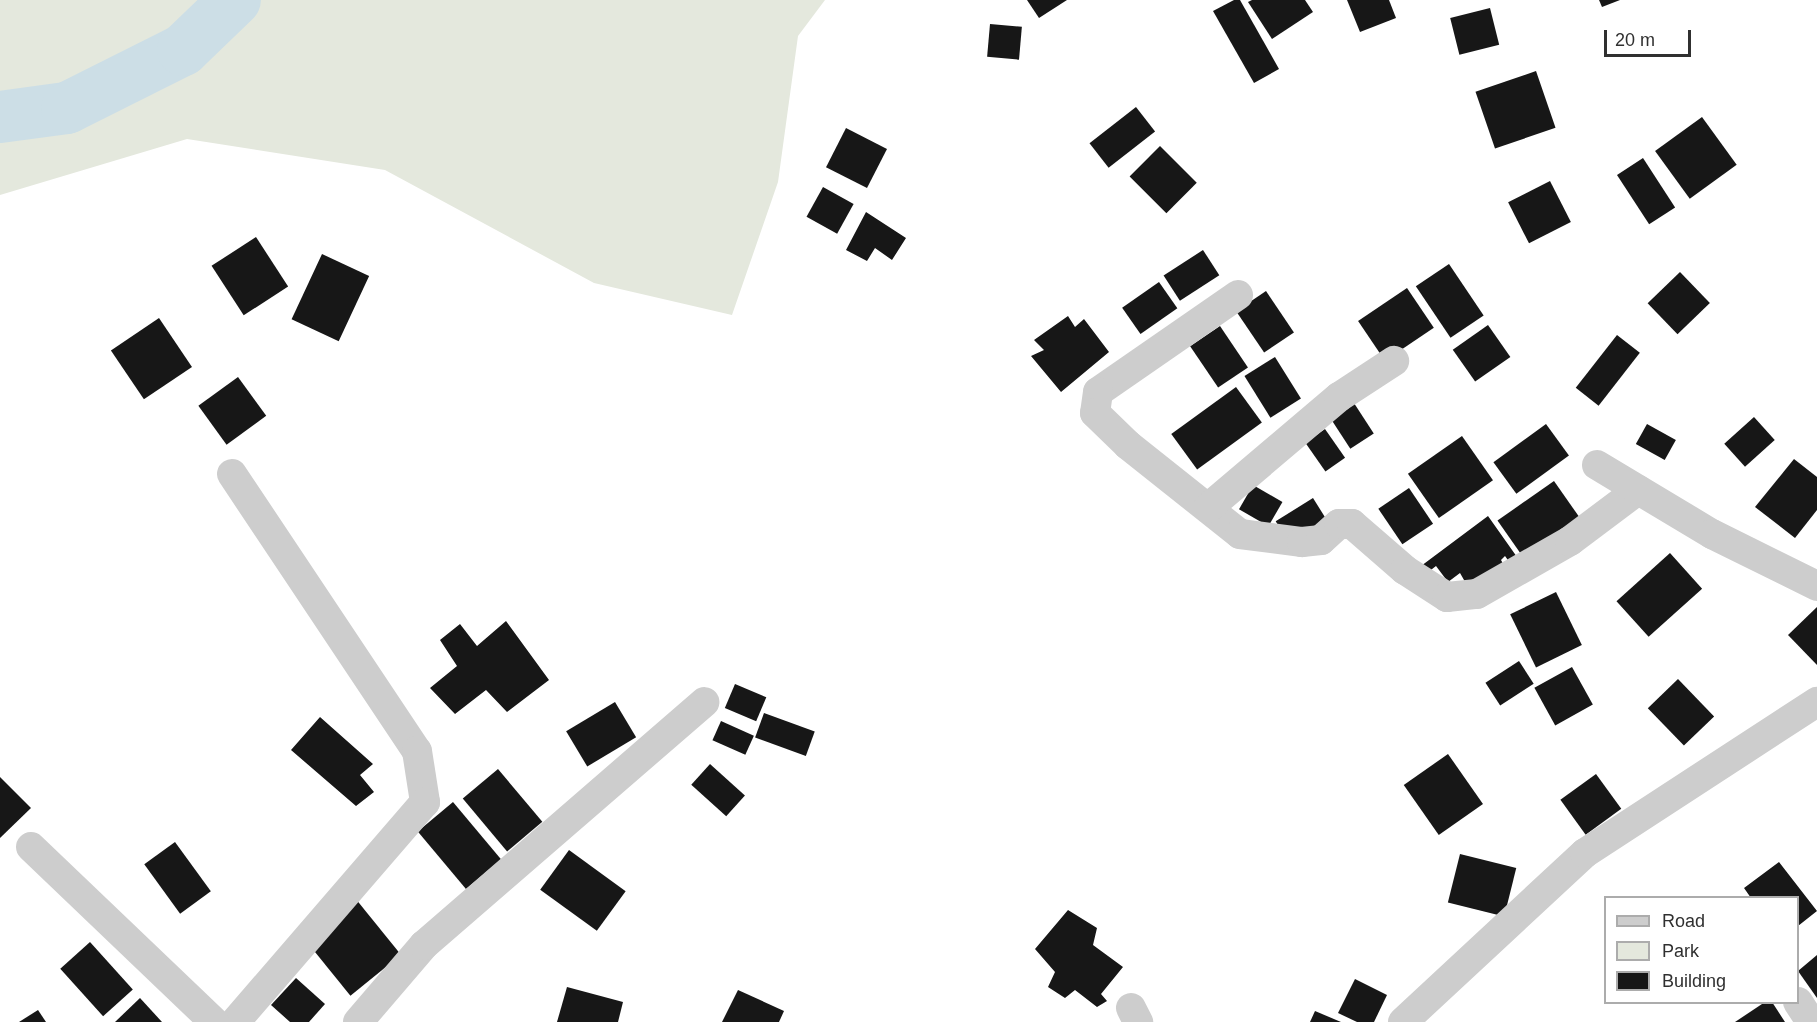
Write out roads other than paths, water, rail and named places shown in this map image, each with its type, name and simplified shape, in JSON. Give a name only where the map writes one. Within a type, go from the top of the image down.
[{"type":"street","points":[[1238,295],[1098,392],[1095,413],[1128,445],[1240,534],[1302,542],[1321,540],[1339,524],[1352,524],[1405,570],[1447,597],[1477,594],[1570,541],[1638,490]]},
{"type":"street","points":[[1208,508],[1339,397],[1394,361]]},
{"type":"street","points":[[1597,465],[1712,534],[1817,586]]},
{"type":"street","points":[[232,474],[417,751],[425,801],[235,1022]]},
{"type":"street","points":[[358,1022],[424,945],[705,702]]},
{"type":"street","points":[[1403,1022],[1585,853],[1817,702]]},
{"type":"street","points":[[31,847],[214,1022]]},
{"type":"street","points":[[1798,1004],[1811,1022]]},
{"type":"waterway","points":[[0,117],[67,108],[183,50],[235,0]]}]
